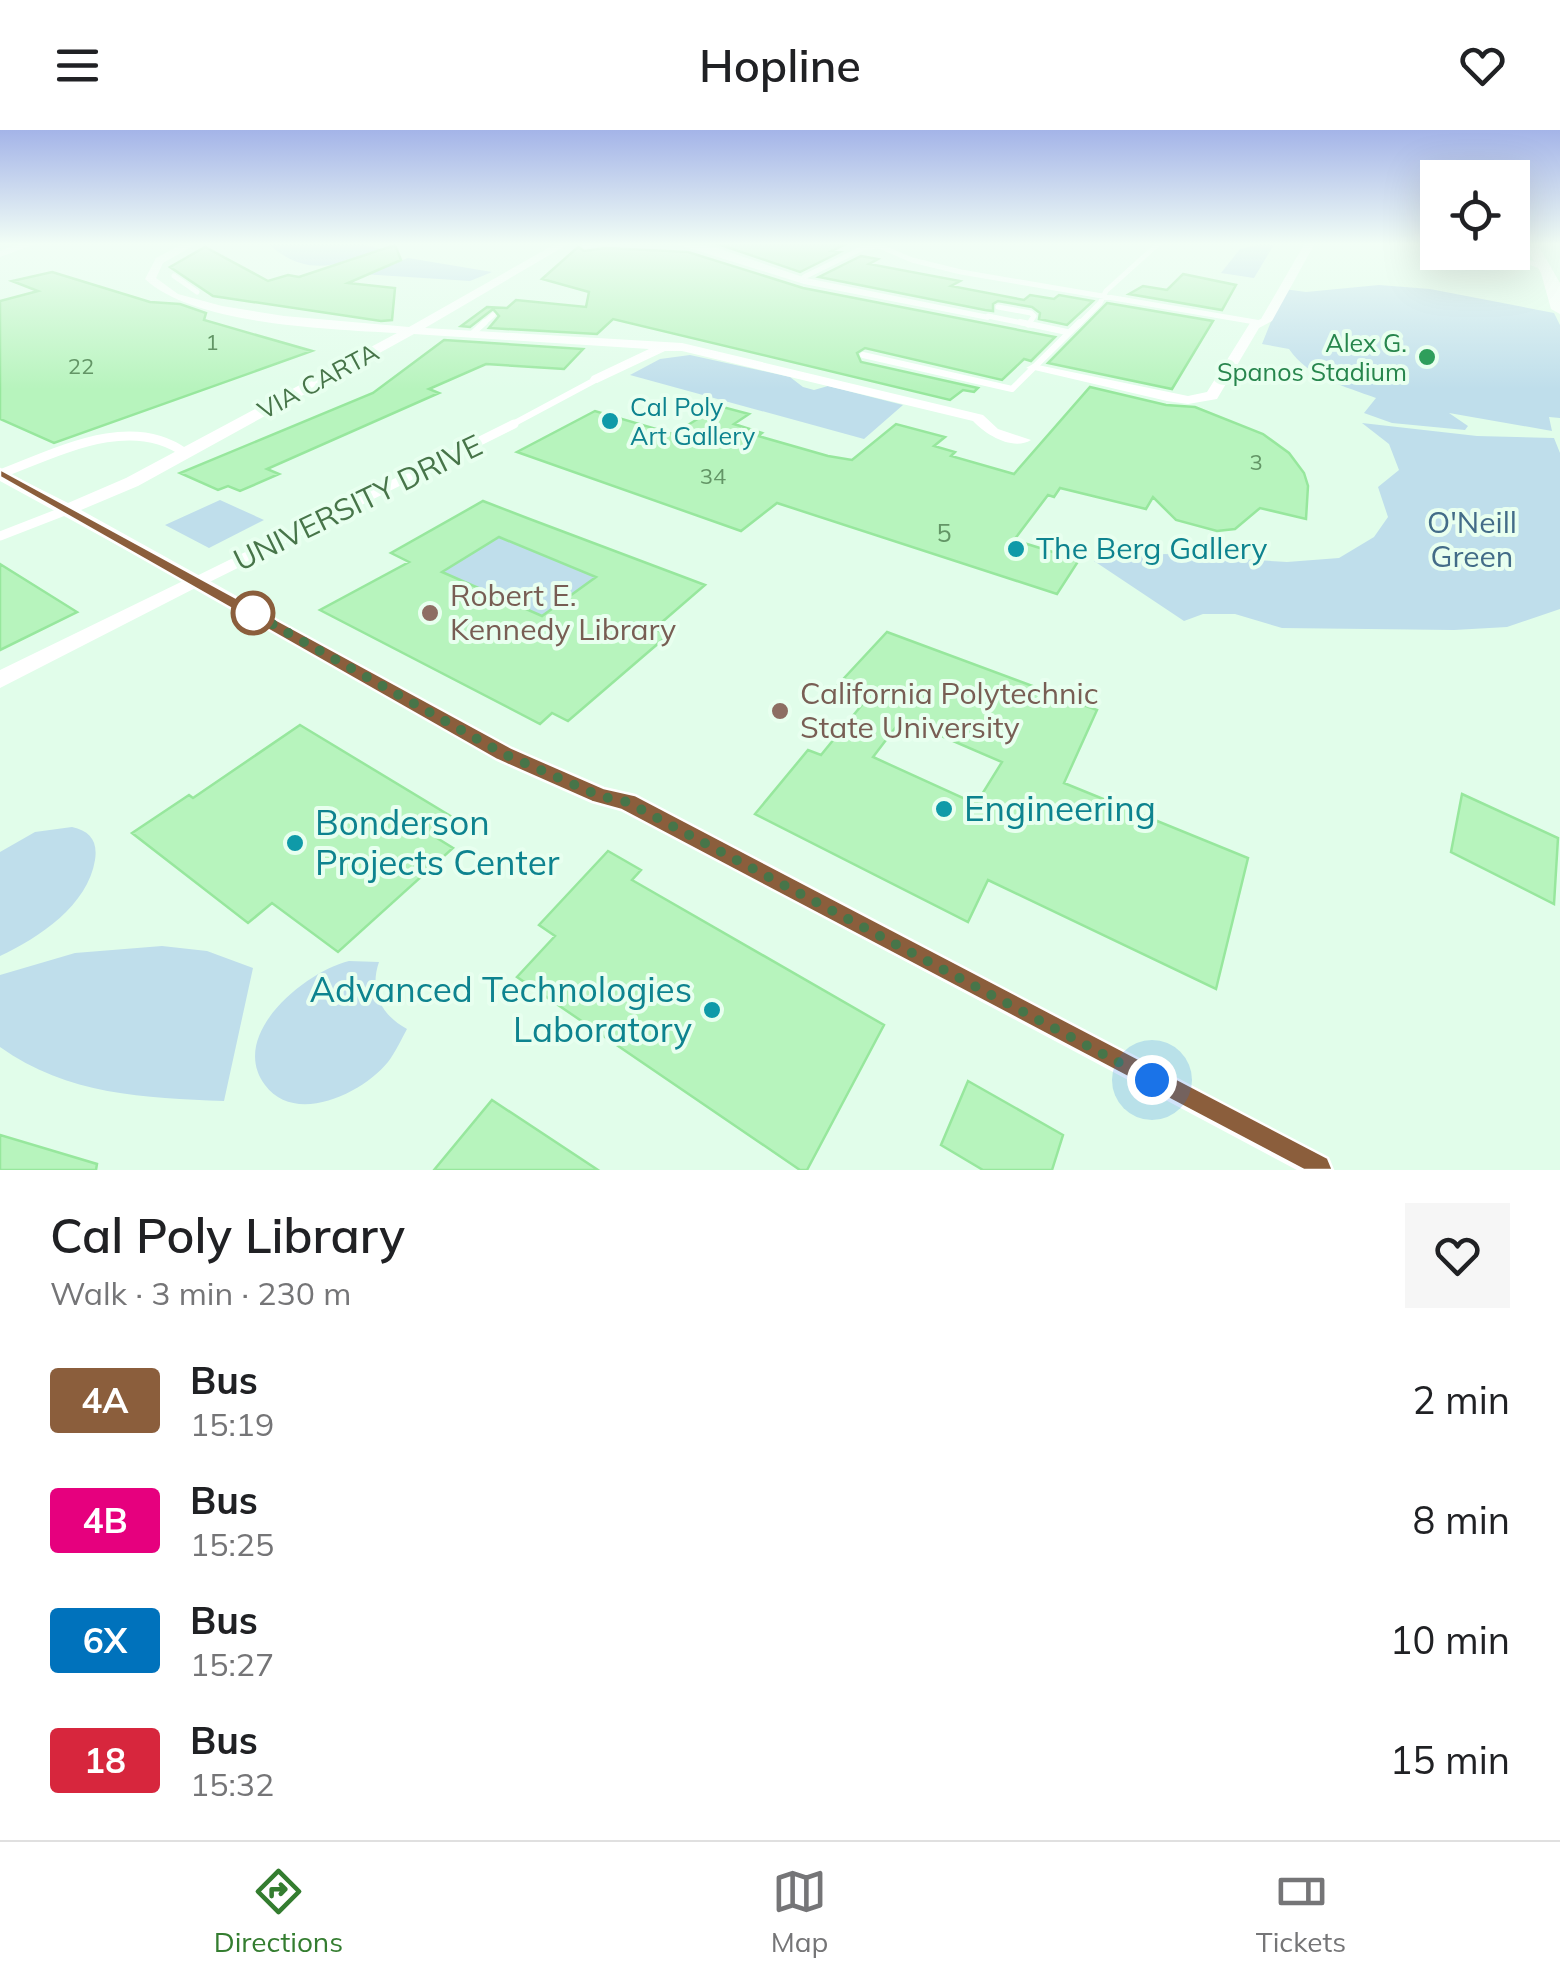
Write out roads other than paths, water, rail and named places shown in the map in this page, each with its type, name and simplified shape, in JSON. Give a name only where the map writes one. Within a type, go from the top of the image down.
[{"type":"street","points":[[164,292],[202,306],[288,320],[610,340],[660,349],[682,347],[978,418],[992,432],[1024,440]]},
{"type":"street","points":[[174,297],[197,292]]},
{"type":"street","name":"VIA CARTA","points":[[67,510],[185,453],[305,386],[312,387],[480,292]]},
{"type":"street","points":[[859,292],[988,316]]},
{"type":"street","points":[[1033,368],[1167,397],[1203,398],[1220,386],[1254,326],[1260,323],[1280,292]]},
{"type":"street","name":"UNIVERSITY DRIVE","points":[[592,383],[660,349]]},
{"type":"street","points":[[0,474],[199,581]]},
{"type":"street","name":"UNIVERSITY DRIVE","points":[[0,680],[199,581]]},
{"type":"lane","points":[[1073,292],[1260,323]]},
{"type":"lane","points":[[862,355],[1012,389],[1109,292]]},
{"type":"lane","points":[[998,306],[1031,313],[1034,316],[1028,324]]},
{"type":"lane","points":[[473,332],[493,315]]},
{"type":"lane","points":[[988,316],[1067,332]]},
{"type":"lane","name":"UNIVERSITY DRIVE","points":[[199,581],[448,459],[592,383]]},
{"type":"lane","points":[[0,474],[68,449],[116,437],[165,438],[185,453]]},
{"type":"lane","points":[[0,536],[67,510]]},
{"type":"lane","points":[[199,581],[504,754],[600,796],[627,802],[1316,1170]]},
{"type":"place","name":"Alex G. Spanos Stadium","points":[[1427,357]]},
{"type":"place","name":"Cal Poly Art Gallery","points":[[610,421]]},
{"type":"place","name":"The Berg Gallery","points":[[1016,549]]},
{"type":"place","name":"Robert E. Kennedy Library","points":[[430,613]]},
{"type":"place","name":"California Polytechnic State University","points":[[780,711]]},
{"type":"place","name":"Engineering","points":[[944,809]]},
{"type":"place","name":"Bonderson Projects Center","points":[[295,843]]},
{"type":"place","name":"Advanced Technologies Laboratory","points":[[712,1010]]},
{"type":"park label","name":"O'Neill Green","points":[[1472,540]]}]
